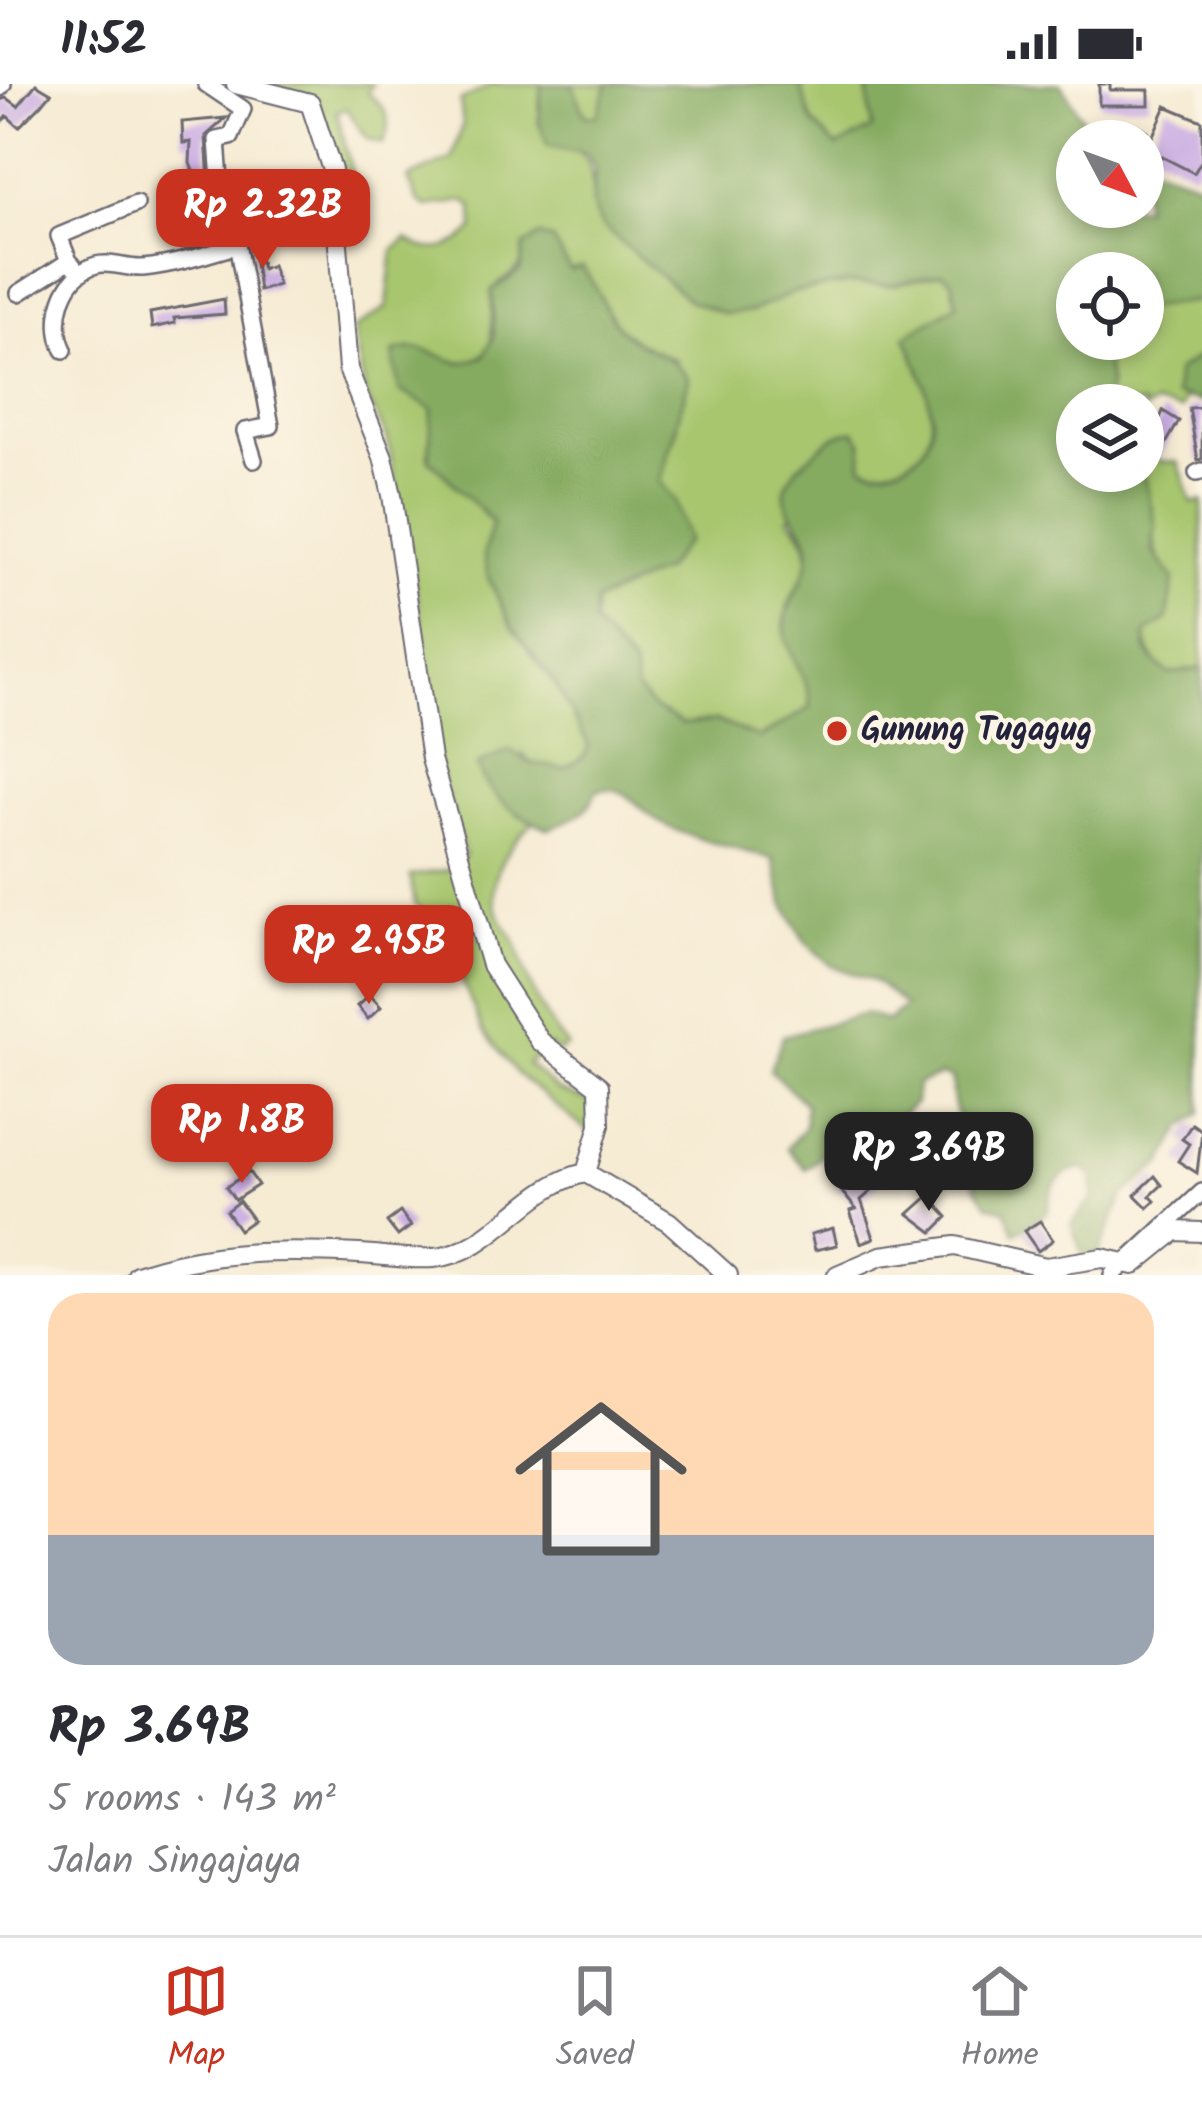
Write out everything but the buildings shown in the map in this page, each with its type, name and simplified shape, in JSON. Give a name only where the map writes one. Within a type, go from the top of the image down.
[{"type":"street","points":[[206,84],[242,109],[231,137],[217,140],[220,194],[229,201],[271,426],[245,431],[254,460]]},
{"type":"street","points":[[236,84],[310,103],[318,113],[332,170],[348,369],[383,457],[392,495],[438,792],[500,986],[540,1041],[599,1086],[600,1125],[586,1173]]},
{"type":"street","points":[[64,350],[56,333],[74,267],[59,236],[136,204]]},
{"type":"street","points":[[19,293],[74,267],[102,263],[141,268],[235,246]]},
{"type":"street","points":[[137,1275],[208,1256],[257,1251],[436,1258],[471,1245],[544,1189],[586,1173]]},
{"type":"street","points":[[586,1173],[669,1222],[728,1275]]},
{"type":"street","points":[[1119,1269],[1202,1192]]},
{"type":"street","points":[[1119,1269],[1136,1263],[1175,1231],[1202,1232]]},
{"type":"street","points":[[837,1275],[880,1256],[955,1246],[1046,1267],[1102,1258],[1119,1269]]},
{"type":"green space","points":[[265,84],[372,84],[368,93],[388,122],[383,144],[367,139],[346,108],[337,111],[359,203],[355,214],[342,220],[317,104]]},
{"type":"green space","points":[[493,84],[541,84],[539,122],[588,162],[592,204],[752,311],[795,292],[848,283],[892,285],[942,273],[952,280],[957,304],[906,336],[930,406],[927,441],[917,455],[890,468],[867,468],[862,466],[862,442],[789,518],[803,536],[808,563],[785,628],[810,708],[758,738],[718,721],[683,724],[653,708],[636,690],[633,667],[593,624],[595,602],[664,570],[660,482],[677,428],[676,360],[619,328],[586,273],[582,268],[570,270],[552,240],[492,290],[491,347],[472,361],[449,360],[432,409],[429,459],[492,522],[484,554],[488,577],[513,630],[554,682],[589,746],[584,756],[565,769],[530,763],[523,754],[516,813],[533,823],[507,852],[494,887],[498,913],[515,942],[536,999],[567,1046],[559,1052],[550,1046],[527,1064],[557,1090],[592,1103],[591,1134],[517,1074],[483,1030],[439,926],[415,904],[410,876],[451,869],[465,855],[438,766],[428,659],[387,437],[366,397],[354,335],[354,329],[387,307],[393,250],[407,239],[442,248],[474,229],[473,206],[463,201],[427,207],[418,201],[408,178],[452,159],[463,124],[460,101]]},
{"type":"green space","points":[[541,84],[572,84],[585,115],[597,116],[608,84],[800,84],[812,122],[837,147],[872,129],[867,84],[1061,84],[1083,120],[1056,120],[1056,228],[1164,228],[1164,170],[1202,183],[1202,300],[1164,306],[1164,252],[1056,252],[1056,360],[1105,360],[1109,384],[1056,384],[1056,492],[1148,492],[1156,526],[1152,550],[1174,579],[1167,620],[1146,633],[1146,647],[1169,674],[1202,668],[1201,1114],[1182,1128],[1163,1163],[1124,1195],[1099,1253],[1082,1254],[1071,1225],[1093,1198],[1092,1176],[1083,1169],[1061,1178],[1050,1196],[1048,1212],[1015,1233],[1006,1210],[988,1205],[975,1185],[989,1155],[986,1142],[958,1116],[952,1079],[941,1075],[917,1084],[915,1103],[877,1134],[847,1135],[806,1169],[787,1148],[805,1127],[805,1104],[770,1070],[783,1036],[865,1014],[888,1021],[905,1006],[876,982],[832,966],[805,942],[784,904],[773,859],[674,829],[616,790],[596,791],[584,811],[549,829],[506,804],[482,776],[477,765],[510,750],[531,763],[564,769],[584,756],[589,746],[554,682],[513,629],[488,577],[484,554],[492,522],[429,459],[432,409],[399,390],[393,353],[420,349],[460,363],[483,357],[494,337],[492,290],[520,271],[524,246],[540,236],[552,240],[570,270],[582,267],[626,334],[682,370],[689,379],[660,482],[675,500],[688,540],[664,570],[595,602],[593,624],[633,667],[636,690],[653,708],[683,724],[717,721],[759,738],[810,708],[785,630],[809,552],[788,506],[787,483],[816,451],[849,431],[855,431],[862,442],[862,465],[867,467],[890,468],[917,455],[927,441],[930,406],[906,336],[957,304],[952,280],[942,273],[892,285],[848,283],[795,292],[752,311],[725,314],[690,301],[602,226],[592,204],[595,168],[587,154],[547,145],[539,122]]},
{"type":"green space","points":[[572,84],[608,84],[597,116],[585,115]]},
{"type":"green space","points":[[800,84],[867,84],[872,129],[837,147],[812,122]]},
{"type":"green space","points":[[1202,300],[1202,355],[1175,395],[1186,398],[1181,410],[1164,406],[1164,384],[1109,384],[1105,360],[1164,360],[1164,306]]},
{"type":"green space","points":[[1202,354],[1202,402],[1175,395],[1176,372]]},
{"type":"green space","points":[[1164,461],[1178,462],[1192,503],[1202,501],[1202,668],[1169,674],[1150,651],[1146,627],[1163,571],[1147,492],[1164,492]]},
{"type":"place","name":"Gunung Tugagug","points":[[837,731]]}]
